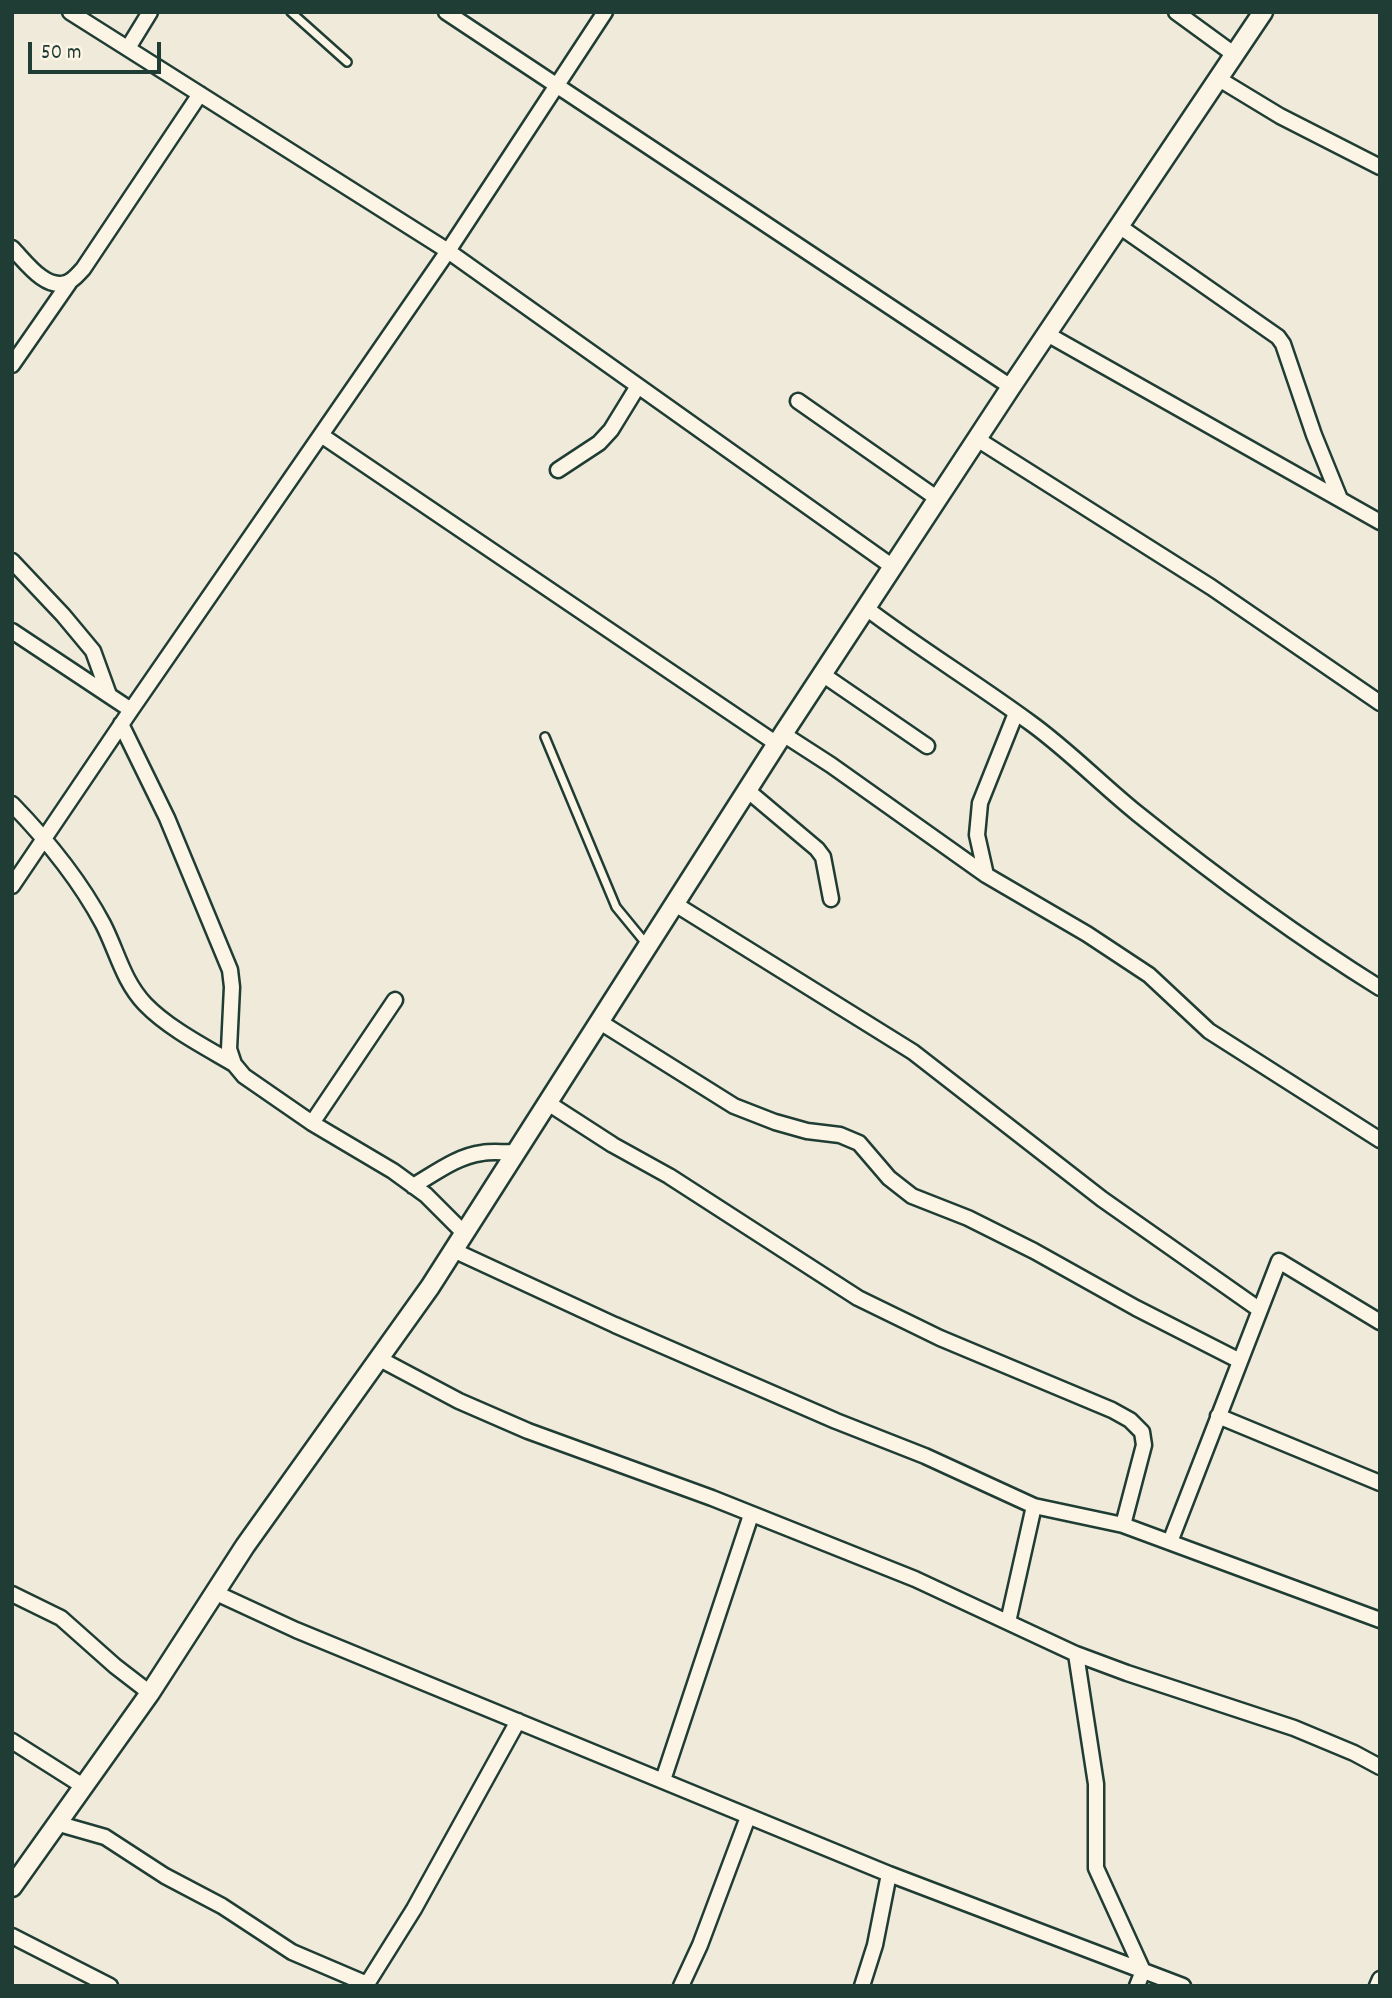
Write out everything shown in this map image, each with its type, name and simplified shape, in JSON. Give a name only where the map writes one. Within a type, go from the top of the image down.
[{"type":"street","points":[[70,12],[448,251],[893,567]]},
{"type":"street","points":[[128,48],[150,12]]},
{"type":"street","points":[[446,12],[1012,387]]},
{"type":"street","points":[[12,886],[448,251],[605,12]]},
{"type":"street","points":[[1175,12],[1235,55]]},
{"type":"street","points":[[12,1887],[150,1693],[245,1546],[453,1250],[822,674],[976,439],[1263,12]]},
{"type":"street","points":[[1219,79],[1280,116],[1380,167]]},
{"type":"street","points":[[12,365],[69,283],[83,269],[200,94]]},
{"type":"street","points":[[1119,226],[1278,337],[1283,344],[1314,435],[1340,499]]},
{"type":"street","points":[[12,248],[41,277],[61,284],[69,283]]},
{"type":"street","points":[[1047,334],[1380,522]]},
{"type":"street","points":[[558,470],[599,443],[611,430],[638,386]]},
{"type":"street","points":[[798,401],[938,499]]},
{"type":"street","points":[[321,435],[780,739],[831,765],[986,875],[1087,934],[1149,975],[1209,1031],[1380,1140]]},
{"type":"street","points":[[976,439],[1211,587],[1380,703]]},
{"type":"street","points":[[12,561],[93,651],[109,695]]},
{"type":"street","points":[[866,608],[1034,725],[1220,878],[1380,988]]},
{"type":"street","points":[[12,631],[131,709]]},
{"type":"street","points":[[822,674],[927,746]]},
{"type":"street","points":[[986,875],[977,835],[980,803],[1016,713]]},
{"type":"street","points":[[121,724],[167,818],[230,970],[232,987],[229,1049],[234,1064]]},
{"type":"street","points":[[747,790],[817,849],[823,857],[831,899]]},
{"type":"street","points":[[12,804],[44,837],[104,925],[127,980],[146,1006],[190,1038],[234,1064],[244,1076],[312,1123],[393,1171],[426,1195],[464,1233]]},
{"type":"street","points":[[675,904],[913,1052],[1102,1199],[1260,1310]]},
{"type":"street","points":[[312,1123],[395,1000]]},
{"type":"street","points":[[600,1022],[734,1106],[775,1122],[807,1131],[840,1135],[859,1143],[889,1178],[912,1196],[968,1218],[1034,1251],[1136,1308],[1240,1361]]},
{"type":"street","points":[[548,1103],[613,1145],[670,1176],[858,1298],[940,1338],[1130,1420],[1142,1432],[1144,1445],[1123,1525]]},
{"type":"street","points":[[413,1186],[471,1155],[515,1152]]},
{"type":"street","points":[[453,1250],[615,1325],[1034,1506],[1123,1525],[1380,1620]]},
{"type":"street","points":[[1170,1542],[1279,1261],[1380,1322]]},
{"type":"street","points":[[378,1358],[459,1401],[528,1431],[926,1583],[1076,1654],[1294,1728],[1380,1767]]},
{"type":"street","points":[[1218,1416],[1380,1483]]},
{"type":"street","points":[[1008,1622],[1034,1506]]},
{"type":"street","points":[[663,1780],[751,1515]]},
{"type":"street","points":[[216,1592],[296,1630],[748,1817],[1183,1986]]},
{"type":"street","points":[[12,1594],[61,1618],[150,1693]]},
{"type":"street","points":[[1076,1654],[1096,1784],[1096,1868],[1143,1971],[1137,1986]]},
{"type":"street","points":[[56,1823],[105,1837],[165,1876],[222,1906],[292,1952],[368,1985],[450,1846],[519,1721]]},
{"type":"street","points":[[12,1741],[83,1786]]},
{"type":"street","points":[[681,1986],[700,1945],[748,1817]]},
{"type":"street","points":[[862,1986],[875,1945],[889,1874]]},
{"type":"street","points":[[12,1936],[110,1986]]},
{"type":"street","points":[[1377,1986],[1380,1979]]},
{"type":"lane","points":[[290,12],[347,62]]},
{"type":"lane","points":[[545,737],[616,907],[649,946]]}]
